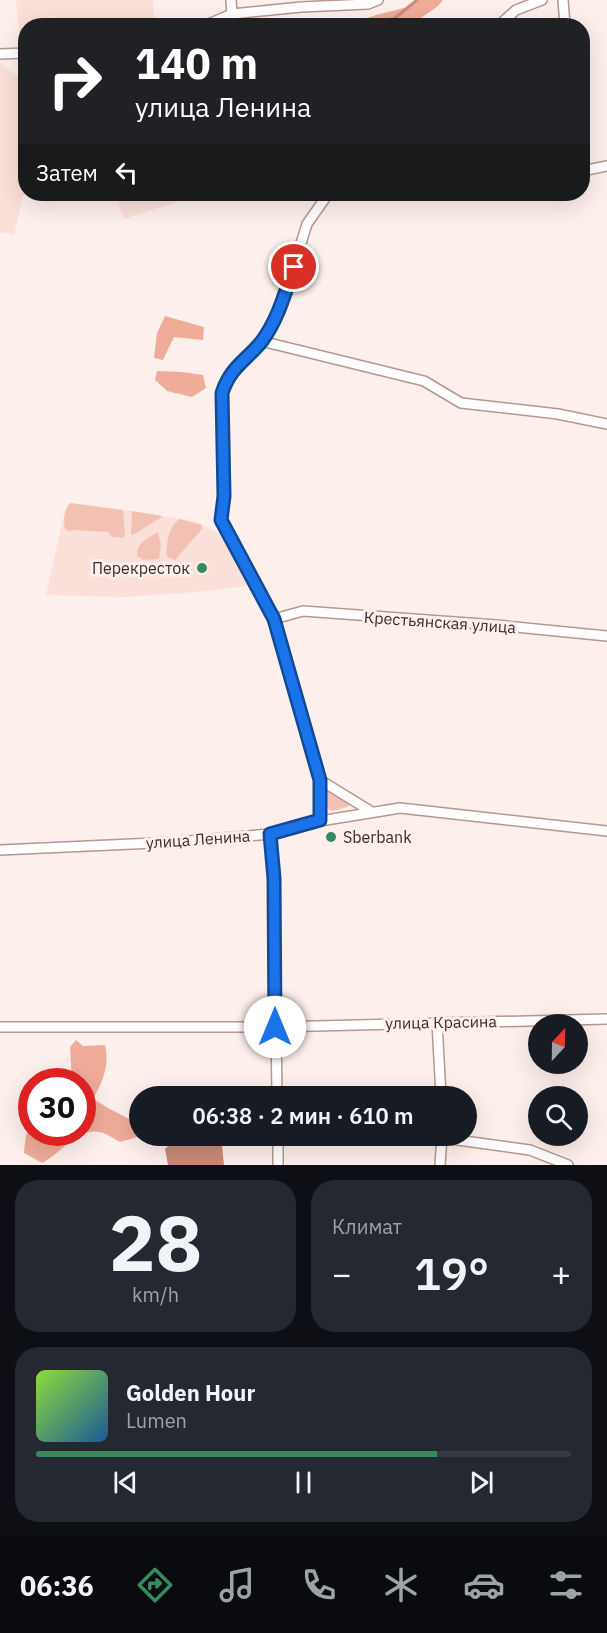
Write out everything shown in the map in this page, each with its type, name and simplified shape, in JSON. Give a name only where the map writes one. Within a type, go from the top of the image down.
[{"type":"street","points":[[231,0],[232,14]]},
{"type":"street","points":[[507,18],[516,10],[542,0]]},
{"type":"street","points":[[563,0],[564,18]]},
{"type":"street","points":[[223,18],[232,14],[372,1]]},
{"type":"street","points":[[0,54],[18,53]]},
{"type":"street","points":[[590,169],[607,166]]},
{"type":"street","points":[[320,820],[320,780],[274,619],[221,520],[224,496],[222,393],[228,377],[261,341],[280,311],[307,224],[323,201]]},
{"type":"street","points":[[261,341],[424,381],[461,403],[558,414],[607,424]]},
{"type":"street","name":"Крестьянская улица","points":[[274,619],[303,611],[496,625],[607,636]]},
{"type":"street","points":[[320,780],[372,812]]},
{"type":"street","name":"улица Ленина","points":[[0,850],[270,834],[320,820],[400,808],[607,831]]},
{"type":"street","points":[[270,834],[274,878],[277,1086]]},
{"type":"street","name":"улица Красина","points":[[0,1027],[275,1027],[607,1019]]},
{"type":"street","points":[[437,1022],[440,1086]]},
{"type":"street","points":[[477,1142],[530,1150],[568,1165]]},
{"type":"street","points":[[278,1146],[278,1165]]},
{"type":"street","points":[[441,1165],[442,1146]]},
{"type":"shaded area","points":[[16,0],[153,0],[154,18],[18,18],[18,21]]},
{"type":"shaded area","points":[[416,0],[443,0],[421,18],[367,18],[376,15],[408,7]]},
{"type":"shaded area","points":[[0,62],[18,77],[18,201],[22,201],[14,235],[0,232]]},
{"type":"shaded area","points":[[118,201],[179,201],[124,219]]},
{"type":"shaded area","points":[[165,316],[204,327],[203,340],[174,337],[163,360],[154,358],[157,333]]},
{"type":"shaded area","points":[[157,371],[203,375],[206,388],[192,397],[167,391],[155,380]]},
{"type":"shaded area","points":[[70,503],[193,521],[202,525],[222,535],[247,586],[123,597],[46,595],[63,519]]},
{"type":"shaded area","points":[[70,503],[123,510],[125,534],[123,538],[112,537],[108,532],[65,529],[66,509]]},
{"type":"shaded area","points":[[132,511],[162,517],[133,535],[131,534]]},
{"type":"shaded area","points":[[179,519],[202,525],[202,529],[175,560],[167,557],[168,536]]},
{"type":"shaded area","points":[[158,532],[161,545],[159,559],[143,560],[137,556],[141,544]]},
{"type":"shaded area","points":[[325,789],[348,803],[349,806],[329,810]]},
{"type":"shaded area","points":[[76,1040],[83,1046],[105,1045],[107,1059],[105,1073],[96,1093],[96,1068],[71,1068],[70,1047]]},
{"type":"shaded area","points":[[96,1101],[129,1119],[129,1139],[120,1142],[96,1132]]},
{"type":"shaded area","points":[[25,1146],[66,1146],[42,1163],[24,1153]]},
{"type":"shaded area","points":[[168,1146],[222,1146],[224,1165],[168,1165],[165,1149]]},
{"type":"waterway","points":[[395,18],[417,0]]},
{"type":"place","name":"Перекресток","points":[[202,568]]},
{"type":"place","name":"Sberbank","points":[[331,837]]},
{"type":"route","points":[[275,1027],[274,878],[270,834],[320,820],[320,780],[274,619],[221,520],[224,496],[222,393],[228,377],[261,341],[280,311],[294,267]]}]
